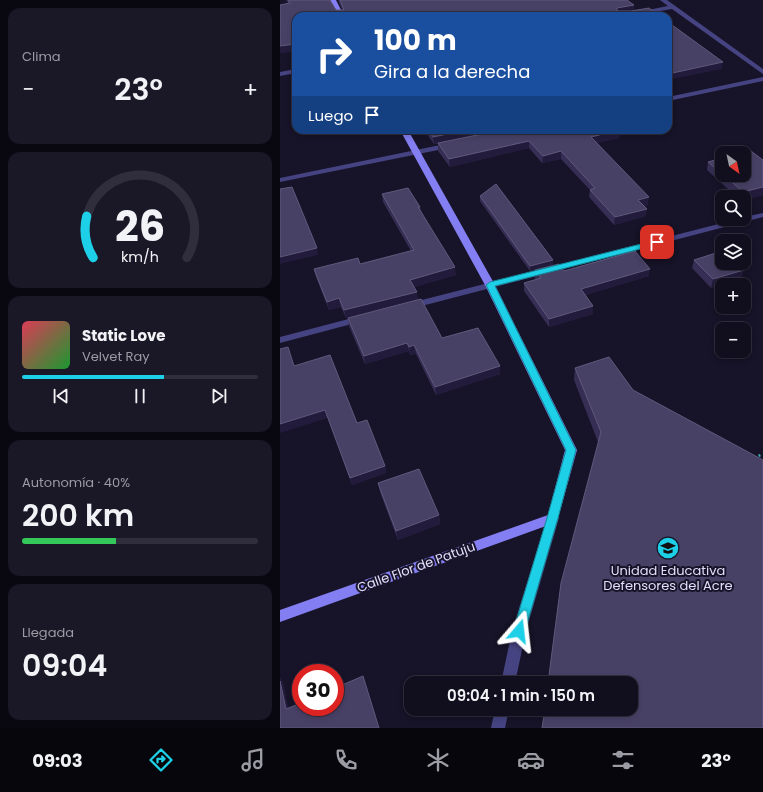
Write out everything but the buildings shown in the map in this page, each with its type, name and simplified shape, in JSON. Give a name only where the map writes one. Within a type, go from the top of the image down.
[{"type":"street","points":[[333,0],[339,12]]},
{"type":"street","points":[[663,0],[763,72]]},
{"type":"street","points":[[643,12],[672,7]]},
{"type":"street","points":[[280,74],[292,72]]},
{"type":"street","points":[[672,98],[763,79]]},
{"type":"street","points":[[406,134],[490,285],[571,450],[553,518],[519,631],[509,676]]},
{"type":"street","points":[[280,180],[461,143]]},
{"type":"street","points":[[400,308],[763,215]]},
{"type":"street","points":[[280,340],[370,316]]},
{"type":"street","name":"Calle Flor de Patuju","points":[[280,616],[553,518]]},
{"type":"street","points":[[498,728],[501,716]]},
{"type":"path","points":[[748,460],[763,454]]},
{"type":"place","name":"Unidad Educativa Defensores del Acre","points":[[668,548]]},
{"type":"route","points":[[519,631],[553,518],[571,450],[490,285],[657,242]]}]
